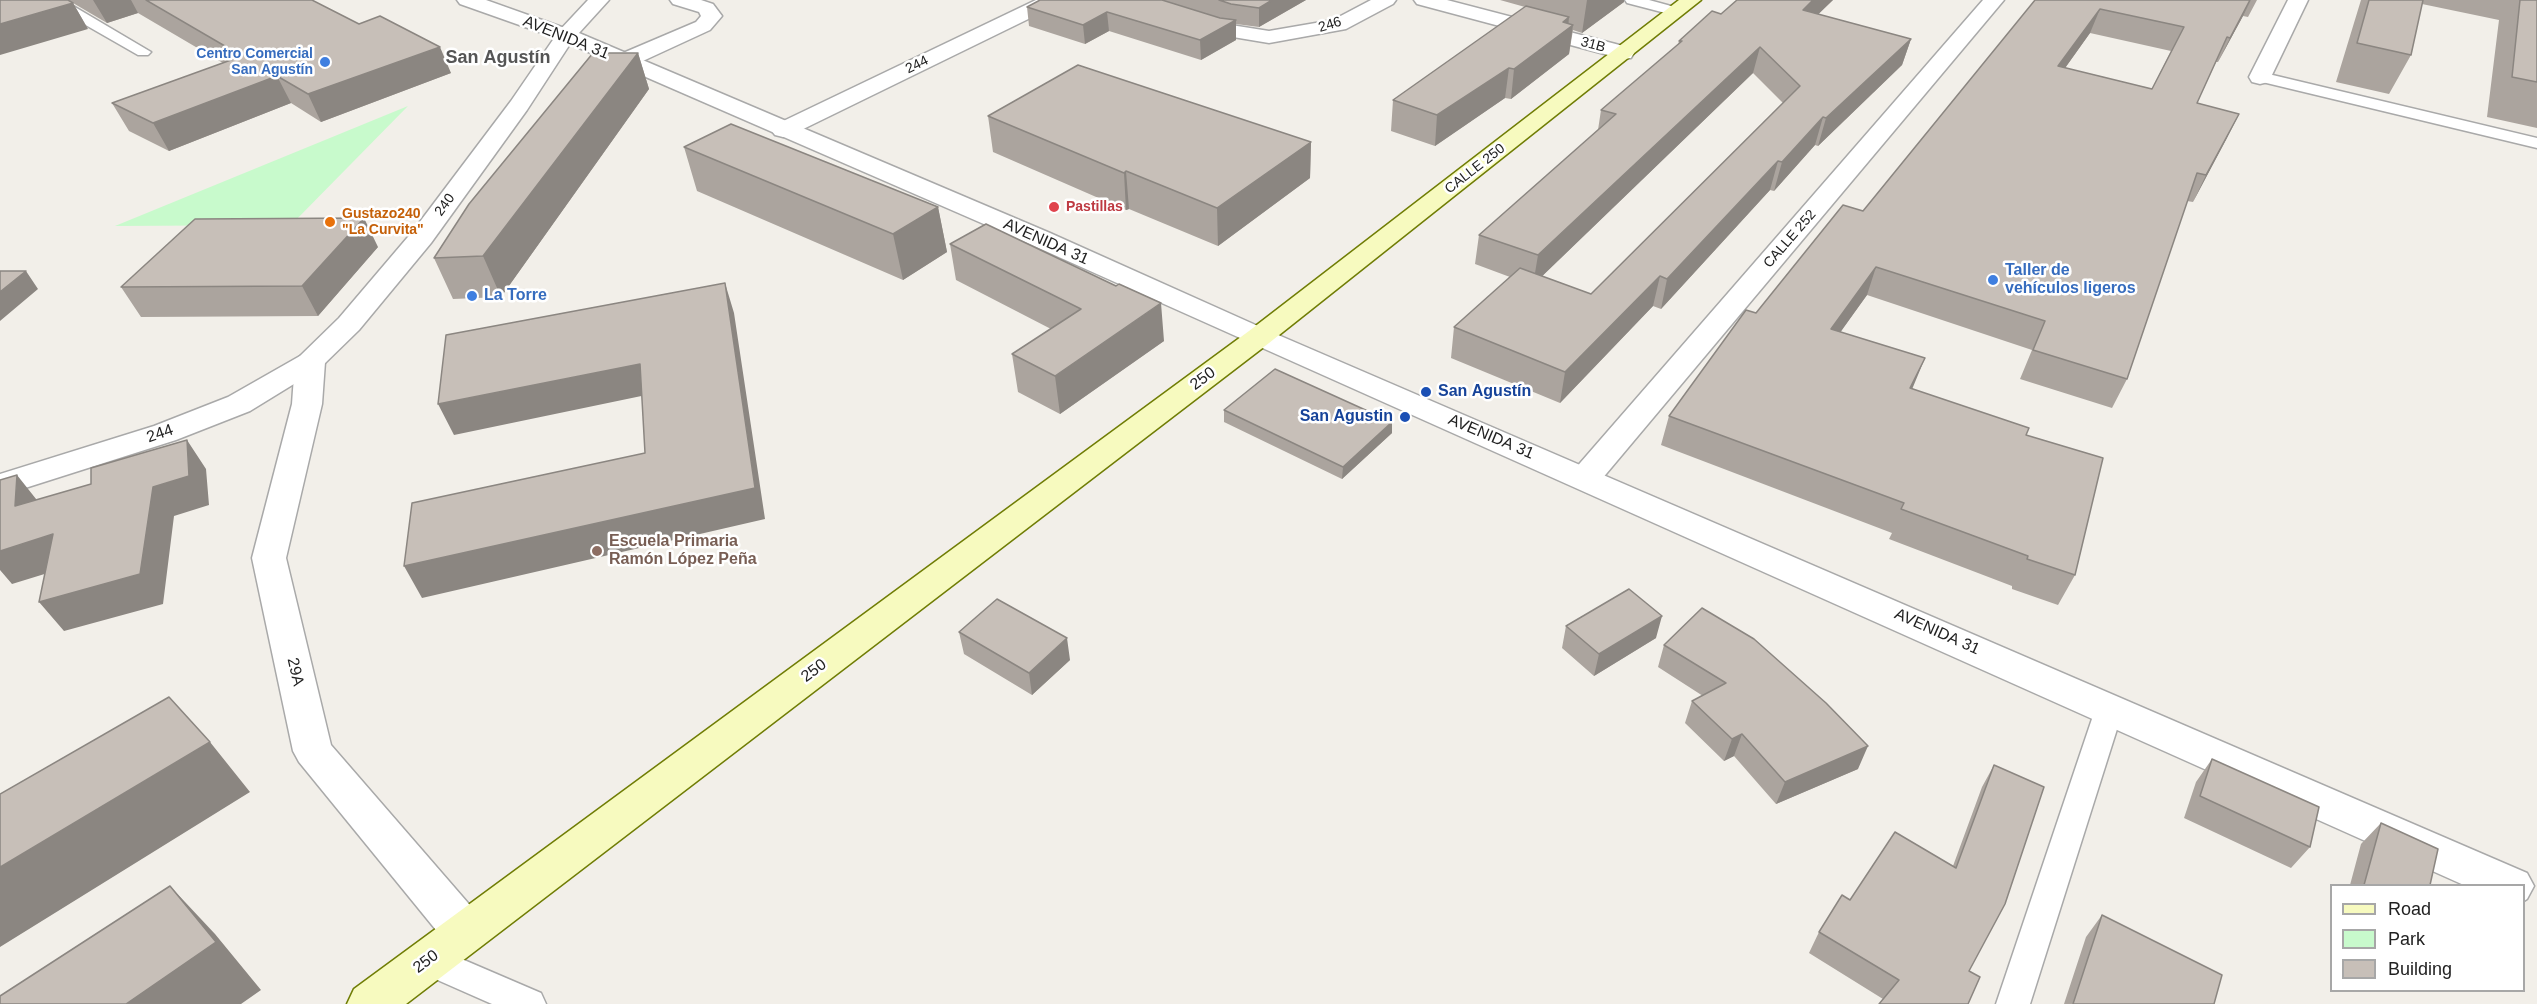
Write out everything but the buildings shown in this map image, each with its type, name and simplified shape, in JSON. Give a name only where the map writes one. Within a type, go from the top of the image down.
[{"type":"main road","name":"CALLE 250","points":[[1259,337],[1684,6]]},
{"type":"main road","name":"250","points":[[370,1004],[1259,337]]},
{"type":"street","name":"AVENIDA 31","points":[[466,0],[566,36],[1030,234],[1259,337],[2110,707],[2510,884]]},
{"type":"street","name":"240","points":[[310,363],[350,324],[422,237],[519,105],[566,36],[599,0]]},
{"type":"street","points":[[624,61],[703,26],[712,16],[706,9],[680,0]]},
{"type":"street","name":"244","points":[[783,130],[1052,0]]},
{"type":"street","name":"246","points":[[1129,0],[1228,31],[1269,37],[1339,25],[1386,0]]},
{"type":"street","name":"31B","points":[[1424,0],[1623,53]]},
{"type":"street","name":"CALLE 252","points":[[1585,478],[1994,0]]},
{"type":"street","points":[[2260,77],[2298,0]]},
{"type":"street","points":[[33,8],[57,1]]},
{"type":"street","name":"244","points":[[0,485],[165,433],[240,404],[310,363]]},
{"type":"street","name":"29A","points":[[310,363],[307,404],[269,558],[313,751],[465,932]]},
{"type":"lane","points":[[1632,0],[1684,6]]},
{"type":"lane","points":[[57,1],[143,52]]},
{"type":"lane","points":[[2260,77],[2537,143]]},
{"type":"lane","points":[[2013,1004],[2110,707]]},
{"type":"lane","points":[[429,960],[529,1004]]},
{"type":"green space","points":[[408,106],[291,225],[115,226]]},
{"type":"place","name":"Centro Comercial San Agustín","points":[[325,62]]},
{"type":"place","name":"Pastillas","points":[[1054,207]]},
{"type":"place","name":"Gustazo240 \"La Curvita\"","points":[[330,222]]},
{"type":"place","name":"Taller de vehículos ligeros","points":[[1993,280]]},
{"type":"place","name":"La Torre","points":[[472,296]]},
{"type":"place","name":"San Agustín","points":[[1426,392]]},
{"type":"place","name":"San Agustin","points":[[1405,417]]},
{"type":"place","name":"Escuela Primaria Ramón López Peña","points":[[597,551]]},
{"type":"district","name":"San Agustín","points":[[498,58]]}]
